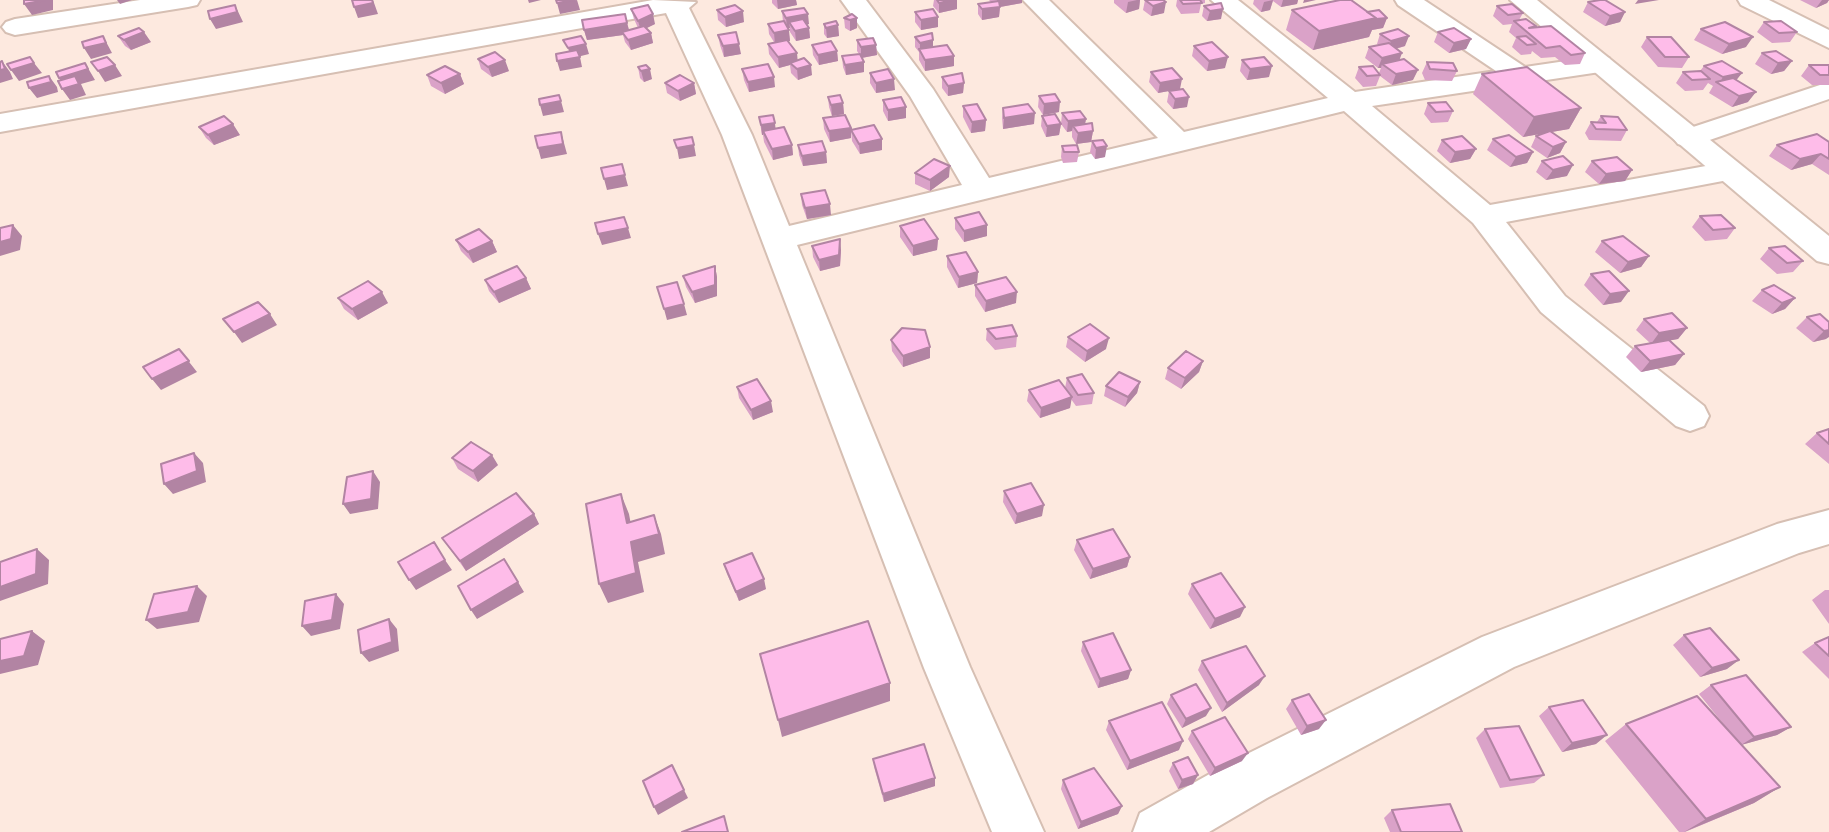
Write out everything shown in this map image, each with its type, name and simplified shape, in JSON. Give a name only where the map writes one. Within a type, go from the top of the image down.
[{"type":"street","points":[[15,27],[188,0]]},
{"type":"street","points":[[853,0],[923,95],[982,192]]},
{"type":"street","points":[[1035,0],[1177,141]]},
{"type":"street","points":[[1223,0],[1349,101],[1484,216],[1553,304],[1690,416]]},
{"type":"street","points":[[1407,0],[1521,76]]},
{"type":"street","points":[[1522,0],[1829,253]]},
{"type":"street","points":[[1749,0],[1829,40]]},
{"type":"street","points":[[0,123],[683,1],[947,668],[1018,832]]},
{"type":"street","points":[[778,239],[982,192],[1177,141],[1349,101],[1600,64]]},
{"type":"street","points":[[1688,138],[1829,90]]},
{"type":"street","points":[[1484,216],[1728,171]]},
{"type":"street","points":[[1159,832],[1249,780],[1498,652],[1792,537],[1829,527]]},
{"type":"building","points":[[24,0],[46,0],[24,4]]},
{"type":"building","points":[[352,0],[372,0],[373,3],[354,7]]},
{"type":"building","points":[[1145,0],[1163,0],[1166,2],[1153,6]]},
{"type":"building","points":[[1180,0],[1200,0],[1202,3],[1183,4]]},
{"type":"building","points":[[1351,0],[1376,18],[1319,31],[1292,10]]},
{"type":"building","points":[[1605,0],[1625,12],[1610,16],[1588,2]]},
{"type":"building","points":[[999,1],[1000,7],[982,9],[978,4]]},
{"type":"building","points":[[1221,3],[1223,9],[1210,11],[1204,6]]},
{"type":"building","points":[[1512,4],[1523,13],[1508,15],[1497,6]]},
{"type":"building","points":[[235,5],[237,12],[210,19],[208,11]]},
{"type":"building","points":[[648,5],[653,14],[638,21],[631,9]]},
{"type":"building","points":[[735,5],[743,11],[725,17],[717,10]]},
{"type":"building","points":[[804,8],[808,14],[786,18],[782,11]]},
{"type":"building","points":[[933,9],[938,17],[921,20],[915,12]]},
{"type":"building","points":[[1379,10],[1387,18],[1376,19],[1367,12]]},
{"type":"building","points":[[625,14],[627,23],[584,30],[582,20]]},
{"type":"building","points":[[852,14],[857,18],[844,18]]},
{"type":"building","points":[[803,19],[809,28],[795,31],[789,22]]},
{"type":"building","points":[[1526,19],[1536,26],[1529,28],[1551,26],[1585,53],[1571,55],[1560,46],[1546,48],[1514,21]]},
{"type":"building","points":[[784,21],[789,30],[774,33],[768,24]]},
{"type":"building","points":[[836,21],[838,25],[826,28],[824,24]]},
{"type":"building","points":[[1781,21],[1797,32],[1779,33],[1764,22]]},
{"type":"building","points":[[1725,22],[1753,37],[1729,44],[1701,29]]},
{"type":"building","points":[[644,26],[651,33],[628,40],[622,32]]},
{"type":"building","points":[[139,28],[144,32],[124,40],[118,36]]},
{"type":"building","points":[[1454,28],[1471,39],[1454,43],[1438,32]]},
{"type":"building","points":[[1398,29],[1409,36],[1391,41],[1380,34]]},
{"type":"building","points":[[736,32],[739,44],[723,46],[718,35]]},
{"type":"building","points":[[932,33],[933,40],[920,43],[915,37]]},
{"type":"building","points":[[103,36],[106,43],[84,48],[82,42]]},
{"type":"building","points":[[581,36],[586,44],[568,48],[563,40]]},
{"type":"building","points":[[1526,36],[1536,44],[1527,45],[1517,37]]},
{"type":"building","points":[[1647,37],[1671,37],[1689,57],[1665,57]]},
{"type":"building","points":[[873,38],[876,45],[861,47],[857,40]]},
{"type":"building","points":[[787,40],[797,53],[778,57],[768,44]]},
{"type":"building","points":[[831,41],[837,51],[818,55],[812,45]]},
{"type":"building","points":[[1212,42],[1228,57],[1209,61],[1194,46]]},
{"type":"building","points":[[1389,43],[1402,53],[1382,58],[1369,47]]},
{"type":"building","points":[[947,45],[954,56],[925,60],[919,49]]},
{"type":"building","points":[[577,50],[580,57],[557,61],[556,54]]},
{"type":"building","points":[[1776,51],[1792,61],[1778,63],[1762,53]]},
{"type":"building","points":[[495,52],[505,60],[488,67],[478,59]]},
{"type":"building","points":[[860,54],[864,62],[845,65],[842,56]]},
{"type":"building","points":[[30,57],[34,63],[11,70],[7,64]]},
{"type":"building","points":[[107,57],[115,65],[98,71],[91,62]]},
{"type":"building","points":[[1264,57],[1272,66],[1250,69],[1242,60]]},
{"type":"building","points":[[804,58],[811,65],[797,69],[790,63]]},
{"type":"building","points":[[1404,59],[1418,70],[1396,74],[1382,64]]},
{"type":"building","points":[[1722,61],[1742,73],[1723,77],[1704,66]]},
{"type":"building","points":[[1427,62],[1453,63],[1457,71],[1430,69]]},
{"type":"building","points":[[85,63],[88,69],[59,78],[56,72]]},
{"type":"building","points":[[768,64],[774,77],[748,82],[742,69]]},
{"type":"building","points":[[646,65],[650,69],[641,71],[638,67]]},
{"type":"building","points":[[1809,65],[1829,65],[1829,75],[1820,75]]},
{"type":"building","points":[[445,66],[460,74],[441,83],[427,75]]},
{"type":"building","points":[[1373,66],[1380,75],[1367,76],[1359,67]]},
{"type":"building","points":[[1527,67],[1581,108],[1534,117],[1482,74]]},
{"type":"building","points":[[1172,68],[1182,79],[1160,83],[1151,72]]},
{"type":"building","points":[[888,69],[894,79],[876,83],[870,73]]},
{"type":"building","points":[[1701,71],[1710,79],[1692,80],[1683,72]]},
{"type":"building","points":[[962,73],[964,83],[948,86],[942,77]]},
{"type":"building","points":[[680,75],[694,83],[678,91],[665,83]]},
{"type":"building","points":[[49,76],[51,82],[29,88],[27,82]]},
{"type":"building","points":[[75,76],[79,84],[62,89],[58,81]]},
{"type":"building","points":[[1733,78],[1756,92],[1739,96],[1716,82]]},
{"type":"building","points":[[1183,89],[1189,97],[1175,99],[1169,91]]},
{"type":"building","points":[[1055,94],[1060,102],[1044,104],[1039,96]]},
{"type":"building","points":[[559,95],[561,101],[540,105],[539,99]]},
{"type":"building","points":[[840,95],[843,103],[831,105],[828,97]]},
{"type":"building","points":[[901,97],[906,107],[888,110],[883,100]]},
{"type":"building","points":[[1446,102],[1453,111],[1436,112],[1428,103]]},
{"type":"building","points":[[977,104],[986,120],[972,122],[963,106]]},
{"type":"building","points":[[1028,104],[1035,113],[1004,118],[1003,108]]},
{"type":"building","points":[[1080,111],[1086,119],[1068,121],[1062,113]]},
{"type":"building","points":[[1055,114],[1061,124],[1047,126],[1042,116]]},
{"type":"building","points":[[773,115],[775,123],[761,125],[759,117]]},
{"type":"building","points":[[845,115],[851,128],[829,131],[823,118]]},
{"type":"building","points":[[224,116],[233,124],[208,135],[199,127]]},
{"type":"building","points":[[1601,116],[1618,117],[1627,130],[1596,129],[1591,122],[1606,123]]},
{"type":"building","points":[[1092,123],[1093,131],[1078,133],[1073,126]]},
{"type":"building","points":[[874,125],[882,139],[859,144],[851,130]]},
{"type":"building","points":[[784,127],[792,145],[772,149],[763,131]]},
{"type":"building","points":[[1550,131],[1566,142],[1553,147],[1536,136]]},
{"type":"building","points":[[561,132],[563,144],[538,148],[535,136]]},
{"type":"building","points":[[1817,134],[1829,142],[1829,159],[1821,154],[1800,159],[1777,145]]},
{"type":"building","points":[[1509,135],[1533,152],[1516,157],[1493,139]]},
{"type":"building","points":[[1462,136],[1476,149],[1455,152],[1442,140]]},
{"type":"building","points":[[692,137],[694,145],[677,148],[674,140]]},
{"type":"building","points":[[1103,140],[1107,146],[1096,148],[1092,141]]},
{"type":"building","points":[[822,141],[826,152],[802,156],[798,145]]},
{"type":"building","points":[[1077,145],[1079,152],[1064,152],[1062,146]]},
{"type":"building","points":[[1563,156],[1573,165],[1553,170],[1542,161]]},
{"type":"building","points":[[1617,157],[1632,170],[1606,174],[1592,161]]},
{"type":"building","points":[[934,159],[950,166],[930,180],[915,173]]},
{"type":"building","points":[[622,164],[625,175],[604,179],[601,168]]},
{"type":"building","points":[[825,190],[830,204],[805,208],[801,194]]},
{"type":"building","points":[[979,212],[987,225],[964,231],[955,218]]},
{"type":"building","points":[[1721,215],[1735,228],[1713,230],[1700,216]]},
{"type":"building","points":[[624,217],[628,228],[598,234],[595,223]]},
{"type":"building","points":[[924,219],[938,239],[913,246],[900,226]]},
{"type":"building","points":[[13,225],[11,239],[0,242],[0,228]]},
{"type":"building","points":[[479,229],[492,241],[468,252],[456,240]]},
{"type":"building","points":[[1623,236],[1649,256],[1628,262],[1602,241]]},
{"type":"building","points":[[840,239],[839,255],[819,260],[812,246]]},
{"type":"building","points":[[1785,246],[1803,261],[1787,263],[1769,248]]},
{"type":"building","points":[[966,252],[978,272],[959,277],[947,256]]},
{"type":"building","points":[[517,266],[526,278],[494,292],[485,280]]},
{"type":"building","points":[[715,266],[715,285],[692,292],[683,276]]},
{"type":"building","points":[[1609,271],[1629,291],[1610,294],[1591,274]]},
{"type":"building","points":[[1006,277],[1017,292],[986,301],[975,285]]},
{"type":"building","points":[[368,281],[382,292],[352,309],[338,298]]},
{"type":"building","points":[[677,282],[684,304],[664,309],[657,287]]},
{"type":"building","points":[[1774,285],[1795,298],[1782,303],[1762,290]]},
{"type":"building","points":[[258,302],[270,314],[234,332],[223,319]]},
{"type":"building","points":[[1672,313],[1687,328],[1659,333],[1644,319]]},
{"type":"building","points":[[1820,314],[1829,322],[1829,330],[1824,331],[1807,317]]},
{"type":"building","points":[[1090,324],[1109,338],[1087,351],[1068,337]]},
{"type":"building","points":[[1012,325],[1017,336],[996,339],[987,329]]},
{"type":"building","points":[[902,328],[925,330],[930,347],[903,356],[891,340]]},
{"type":"building","points":[[1669,340],[1684,354],[1650,361],[1635,346]]},
{"type":"building","points":[[179,349],[189,361],[152,379],[143,367]]},
{"type":"building","points":[[1186,351],[1203,361],[1185,378],[1168,368]]},
{"type":"building","points":[[1119,372],[1140,382],[1128,397],[1106,386]]},
{"type":"building","points":[[1082,374],[1094,393],[1078,395],[1067,378]]},
{"type":"building","points":[[757,379],[771,401],[751,410],[737,387]]},
{"type":"building","points":[[1059,380],[1072,397],[1041,408],[1029,390]]},
{"type":"building","points":[[1829,429],[1829,444],[1817,433]]},
{"type":"building","points":[[471,442],[492,455],[473,471],[452,458]]},
{"type":"building","points":[[194,453],[197,471],[164,484],[161,464]]},
{"type":"building","points":[[373,471],[371,499],[343,504],[347,477]]},
{"type":"building","points":[[1031,483],[1044,505],[1017,514],[1004,491]]},
{"type":"building","points":[[516,493],[534,514],[460,561],[442,538]]},
{"type":"building","points":[[621,494],[627,523],[654,515],[659,534],[631,542],[636,573],[599,584],[586,504]]},
{"type":"building","points":[[1113,529],[1130,557],[1093,569],[1077,540]]},
{"type":"building","points":[[434,542],[445,560],[409,580],[398,562]]},
{"type":"building","points":[[37,549],[36,574],[0,587],[0,562]]},
{"type":"building","points":[[752,553],[764,579],[736,592],[724,564]]},
{"type":"building","points":[[504,559],[518,582],[471,610],[458,586]]},
{"type":"building","points":[[1221,573],[1245,607],[1215,619],[1192,584]]},
{"type":"building","points":[[197,586],[188,612],[146,620],[154,594]]},
{"type":"building","points":[[336,594],[332,620],[302,626],[305,601]]},
{"type":"building","points":[[389,619],[392,642],[361,653],[358,630]]},
{"type":"building","points":[[868,621],[890,683],[778,720],[760,654]]},
{"type":"building","points":[[1710,628],[1739,660],[1712,668],[1684,635]]},
{"type":"building","points":[[32,631],[24,656],[0,661],[0,639]]},
{"type":"building","points":[[1113,633],[1131,670],[1100,679],[1083,642]]},
{"type":"building","points":[[1829,637],[1829,656],[1815,643]]},
{"type":"building","points":[[1246,646],[1265,676],[1227,703],[1202,661]]},
{"type":"building","points":[[1746,675],[1791,727],[1754,737],[1711,685]]},
{"type":"building","points":[[1196,684],[1211,708],[1186,719],[1171,695]]},
{"type":"building","points":[[1309,694],[1326,720],[1307,726],[1292,700]]},
{"type":"building","points":[[1697,696],[1780,787],[1706,819],[1626,724]]},
{"type":"building","points":[[1583,700],[1607,735],[1572,743],[1549,707]]},
{"type":"building","points":[[1162,702],[1183,741],[1130,761],[1109,721]]},
{"type":"building","points":[[1225,717],[1248,753],[1215,768],[1192,731]]},
{"type":"building","points":[[1519,726],[1544,775],[1510,780],[1485,729]]},
{"type":"building","points":[[924,744],[935,778],[883,794],[873,759]]},
{"type":"building","points":[[1188,757],[1198,775],[1182,780],[1173,763]]},
{"type":"building","points":[[672,765],[684,790],[654,807],[643,781]]},
{"type":"building","points":[[1094,768],[1122,806],[1081,822],[1063,780]]},
{"type":"building","points":[[1450,804],[1462,832],[1401,832],[1392,810]]},
{"type":"building","points":[[724,816],[728,832],[682,832]]}]
